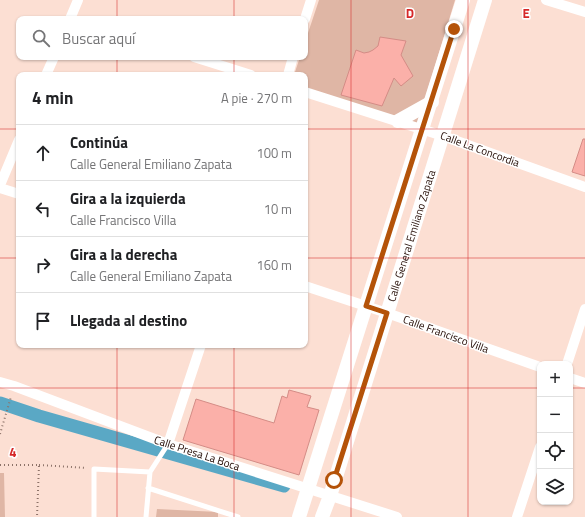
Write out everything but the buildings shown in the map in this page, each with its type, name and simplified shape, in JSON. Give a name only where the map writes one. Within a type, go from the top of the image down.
[{"type":"street","points":[[72,16],[78,0]]},
{"type":"street","points":[[306,16],[310,0]]},
{"type":"street","name":"Calle General Emiliano Zapata","points":[[299,517],[432,102],[463,0]]},
{"type":"street","name":"Calle General Emiliano Zapata","points":[[324,515],[485,0]]},
{"type":"street","points":[[546,0],[585,12]]},
{"type":"street","points":[[47,72],[53,60]]},
{"type":"street","points":[[204,60],[242,72]]},
{"type":"street","points":[[289,72],[292,60]]},
{"type":"street","name":"Calle La Concordia","points":[[308,93],[423,129],[585,187]]},
{"type":"street","points":[[398,121],[432,102]]},
{"type":"street","points":[[16,147],[0,186],[16,193]]},
{"type":"street","name":"Calle Francisco Villa","points":[[308,287],[537,366]]},
{"type":"street","points":[[568,361],[585,309]]},
{"type":"street","points":[[168,444],[200,348]]},
{"type":"street","points":[[573,379],[585,383]]},
{"type":"street","name":"Calle Presa La Boca","points":[[0,382],[168,444],[397,517]]},
{"type":"street","points":[[517,517],[537,456]]},
{"type":"lane","points":[[146,517],[150,472],[168,444]]},
{"type":"lane","points":[[94,517],[94,469],[150,472]]},
{"type":"lane","points":[[148,488],[238,517]]},
{"type":"path","points":[[0,434],[14,386]]},
{"type":"path","points":[[0,465],[39,465],[94,469]]},
{"type":"path","points":[[36,517],[39,465]]},
{"type":"shaded area","points":[[319,0],[455,0],[417,125],[308,89],[308,72],[295,72],[299,60],[308,60],[308,33]]},
{"type":"shaded area","points":[[0,473],[4,473],[5,517],[0,517]]},
{"type":"shaded area","points":[[157,509],[218,512],[218,517],[156,517]]},
{"type":"waterway","points":[[0,403],[39,416],[284,486]]},
{"type":"route","points":[[334,480],[387,313],[366,306],[454,29]]}]
